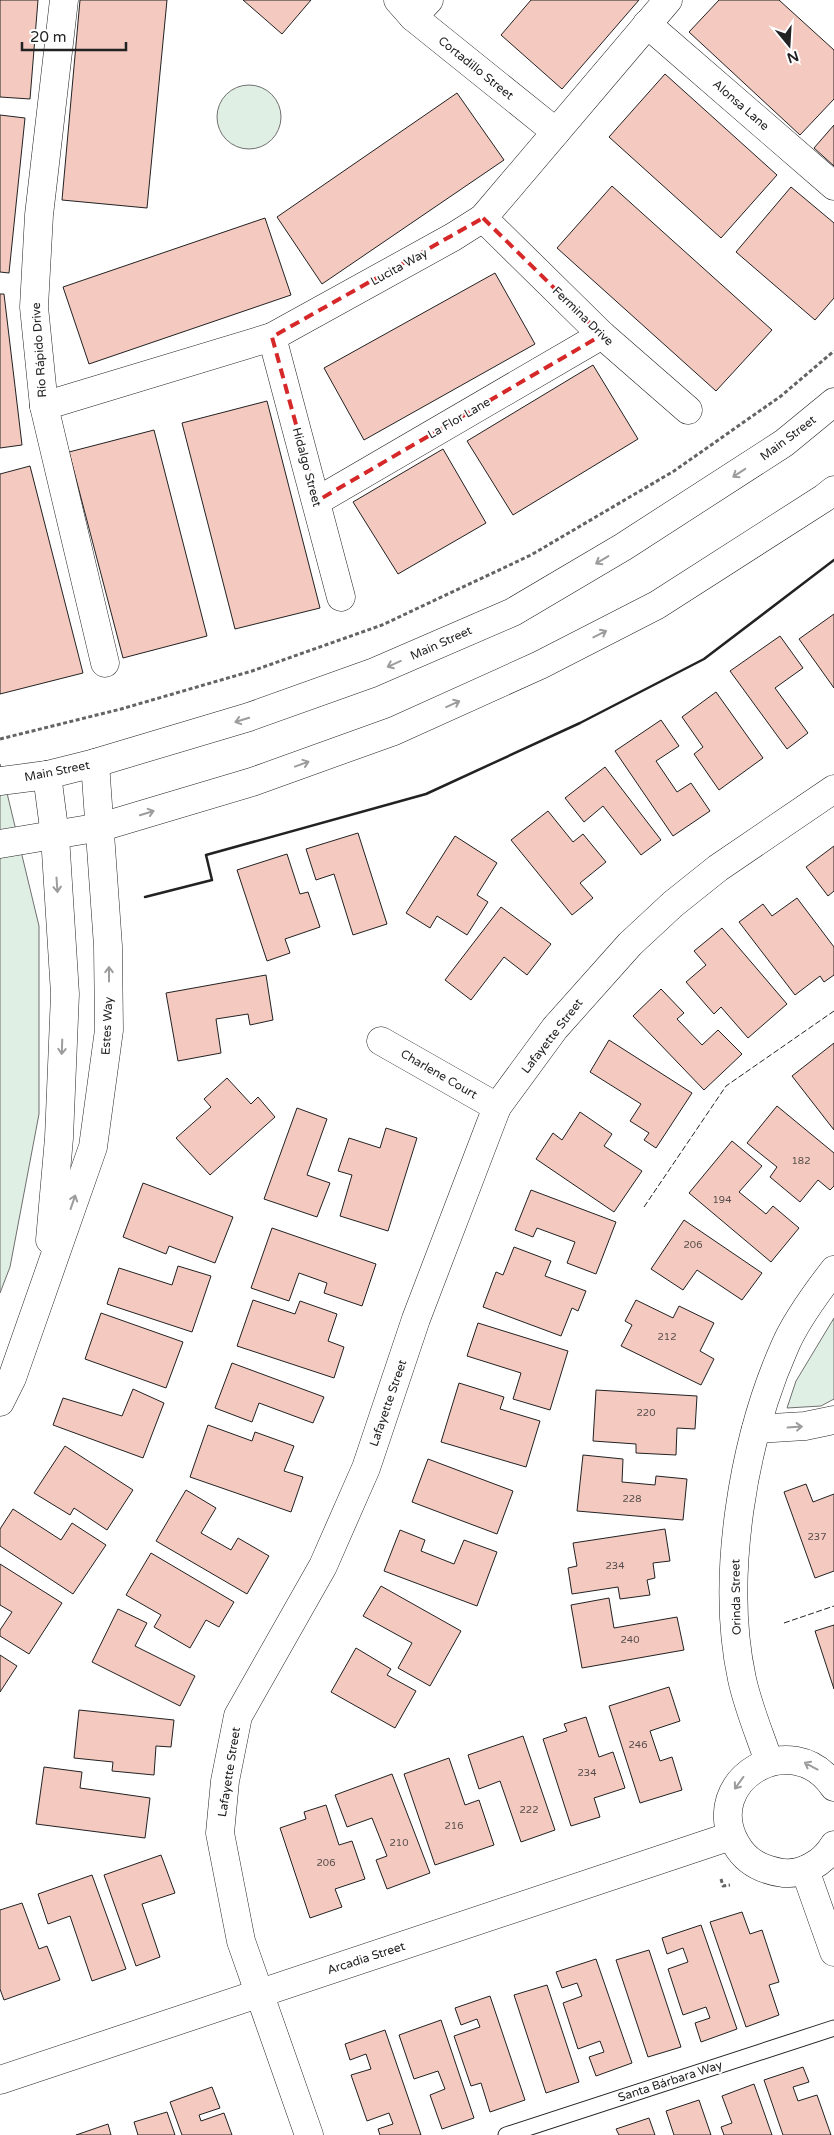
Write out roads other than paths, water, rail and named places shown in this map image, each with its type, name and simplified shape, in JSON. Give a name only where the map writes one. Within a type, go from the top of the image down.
[{"type":"street","name":"Río Rápido Drive","points":[[64,0],[39,215],[35,298],[44,406],[106,663]]},
{"type":"street","name":"Lucita Way","points":[[44,406],[272,337],[453,237],[482,218],[668,0]]},
{"type":"street","name":"Cortadillo Street","points":[[414,6],[556,132]]},
{"type":"street","name":"Alonsa Lane","points":[[647,24],[834,186]]},
{"type":"street","name":"Fermina Drive","points":[[482,218],[602,335],[688,410]]},
{"type":"street","name":"La Flor Lane","points":[[317,501],[602,335]]},
{"type":"street","name":"Hidalgo Street","points":[[272,337],[341,597]]},
{"type":"street","name":"Main Street","points":[[0,781],[47,775],[96,763],[249,718],[355,680],[513,612],[623,547],[784,444],[834,402]]},
{"type":"street","points":[[0,844],[101,827],[252,782],[394,731],[540,665],[657,605],[834,490]]},
{"type":"street","name":"Estes Way","points":[[0,1402],[12,1378],[93,1147],[109,1030],[108,946],[96,763]]},
{"type":"street","name":"Estes Way","points":[[46,1281],[59,1138],[64,994],[54,836],[47,775]]},
{"type":"street","name":"Lafayette Street","points":[[310,2135],[241,1941],[220,1833],[225,1781],[238,1716],[323,1566],[366,1468],[416,1319],[498,1107],[555,1028],[638,937],[673,904],[718,868],[834,789]]},
{"type":"street","name":"Charlene Court","points":[[381,1041],[498,1107]]},
{"type":"street","name":"Orinda Street","points":[[769,1762],[742,1680],[734,1616],[736,1546],[743,1479],[756,1430],[785,1345],[819,1289],[834,1270]]},
{"type":"street","points":[[756,1430],[805,1426],[834,1420]]},
{"type":"street","points":[[834,1787],[822,1772],[802,1761],[780,1760],[769,1762],[755,1768],[743,1778],[734,1791],[729,1805],[728,1821],[731,1836],[740,1851],[753,1864],[769,1871],[787,1873],[805,1870],[823,1858],[834,1845]]},
{"type":"street","name":"Arcadia Street","points":[[0,2080],[731,1836]]},
{"type":"street","points":[[805,1870],[834,1952]]},
{"type":"lane","name":"Santa Bárbara Way","points":[[506,2135],[834,2028]]}]
